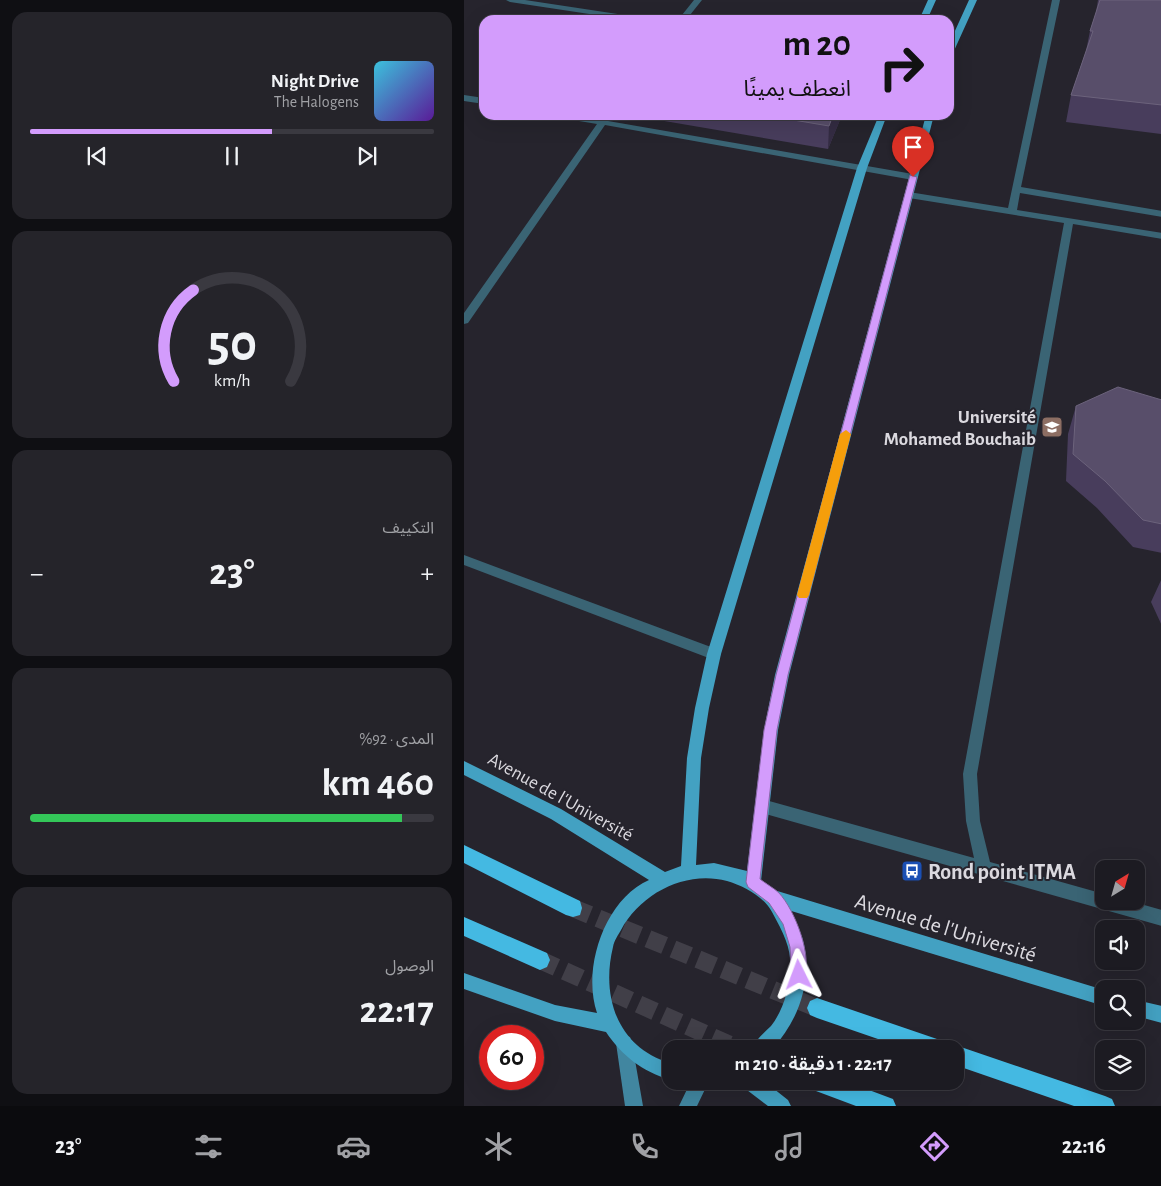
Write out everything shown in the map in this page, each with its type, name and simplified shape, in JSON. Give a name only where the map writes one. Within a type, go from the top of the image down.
[{"type":"highway","points":[[464,854],[573,908]]},
{"type":"highway","points":[[464,926],[540,960]]},
{"type":"highway","points":[[817,1008],[911,1040]]},
{"type":"highway","points":[[964,1058],[1105,1106]]},
{"type":"highway","points":[[841,1090],[886,1106]]},
{"type":"main road","points":[[925,15],[932,0]]},
{"type":"main road","points":[[954,42],[973,0]]},
{"type":"main road","points":[[688,870],[694,758],[702,708],[714,654],[862,168],[881,120]]},
{"type":"main road","points":[[753,882],[771,730],[782,675],[929,120]]},
{"type":"main road","name":"Avenue de l'Université","points":[[464,768],[556,814],[662,878]]},
{"type":"main road","points":[[662,1069],[640,1057],[624,1043],[610,1024],[600,996],[599,968],[606,940],[619,914],[638,893],[662,878],[688,870],[711,869],[733,873],[753,882],[774,898],[788,920],[798,947],[799,975],[792,1003],[778,1029],[768,1040]]},
{"type":"main road","name":"Avenue de l'Université","points":[[774,898],[1095,995]]},
{"type":"main road","points":[[464,981],[555,1013],[610,1024]]},
{"type":"main road","points":[[1145,1011],[1161,1015]]},
{"type":"main road","points":[[624,1043],[634,1106]]},
{"type":"main road","points":[[688,1106],[696,1090]]},
{"type":"main road","points":[[761,1090],[782,1106]]},
{"type":"street","points":[[510,0],[610,15]]},
{"type":"street","points":[[686,15],[698,0]]},
{"type":"street","points":[[1012,210],[1056,0]]},
{"type":"street","points":[[464,98],[479,101]]},
{"type":"street","points":[[464,321],[604,120]]},
{"type":"street","points":[[610,120],[913,177]]},
{"type":"street","points":[[1016,189],[1161,214]]},
{"type":"street","points":[[909,195],[1012,210],[1161,236]]},
{"type":"street","points":[[984,869],[972,821],[970,774],[1068,220]]},
{"type":"street","points":[[464,560],[714,654]]},
{"type":"street","points":[[762,806],[1161,918]]},
{"type":"building","points":[[1100,0],[1162,0],[1162,105],[1071,95],[1093,31],[1090,31]]},
{"type":"building","points":[[794,120],[831,120],[829,126]]},
{"type":"building","points":[[1118,387],[1162,400],[1162,524],[1143,520],[1105,481],[1073,454],[1076,406]]},
{"type":"tunnel","points":[[573,908],[817,1008]]},
{"type":"tunnel","points":[[540,960],[719,1040]]},
{"type":"slow traffic","points":[[803,595],[846,434]]},
{"type":"place","name":"Université Mohamed Bouchaib","points":[[1052,427]]},
{"type":"place","name":"Rond point ITMA","points":[[912,871]]},
{"type":"route","points":[[799,975],[798,947],[788,920],[774,898],[753,882],[771,730],[782,675],[913,177]]}]
